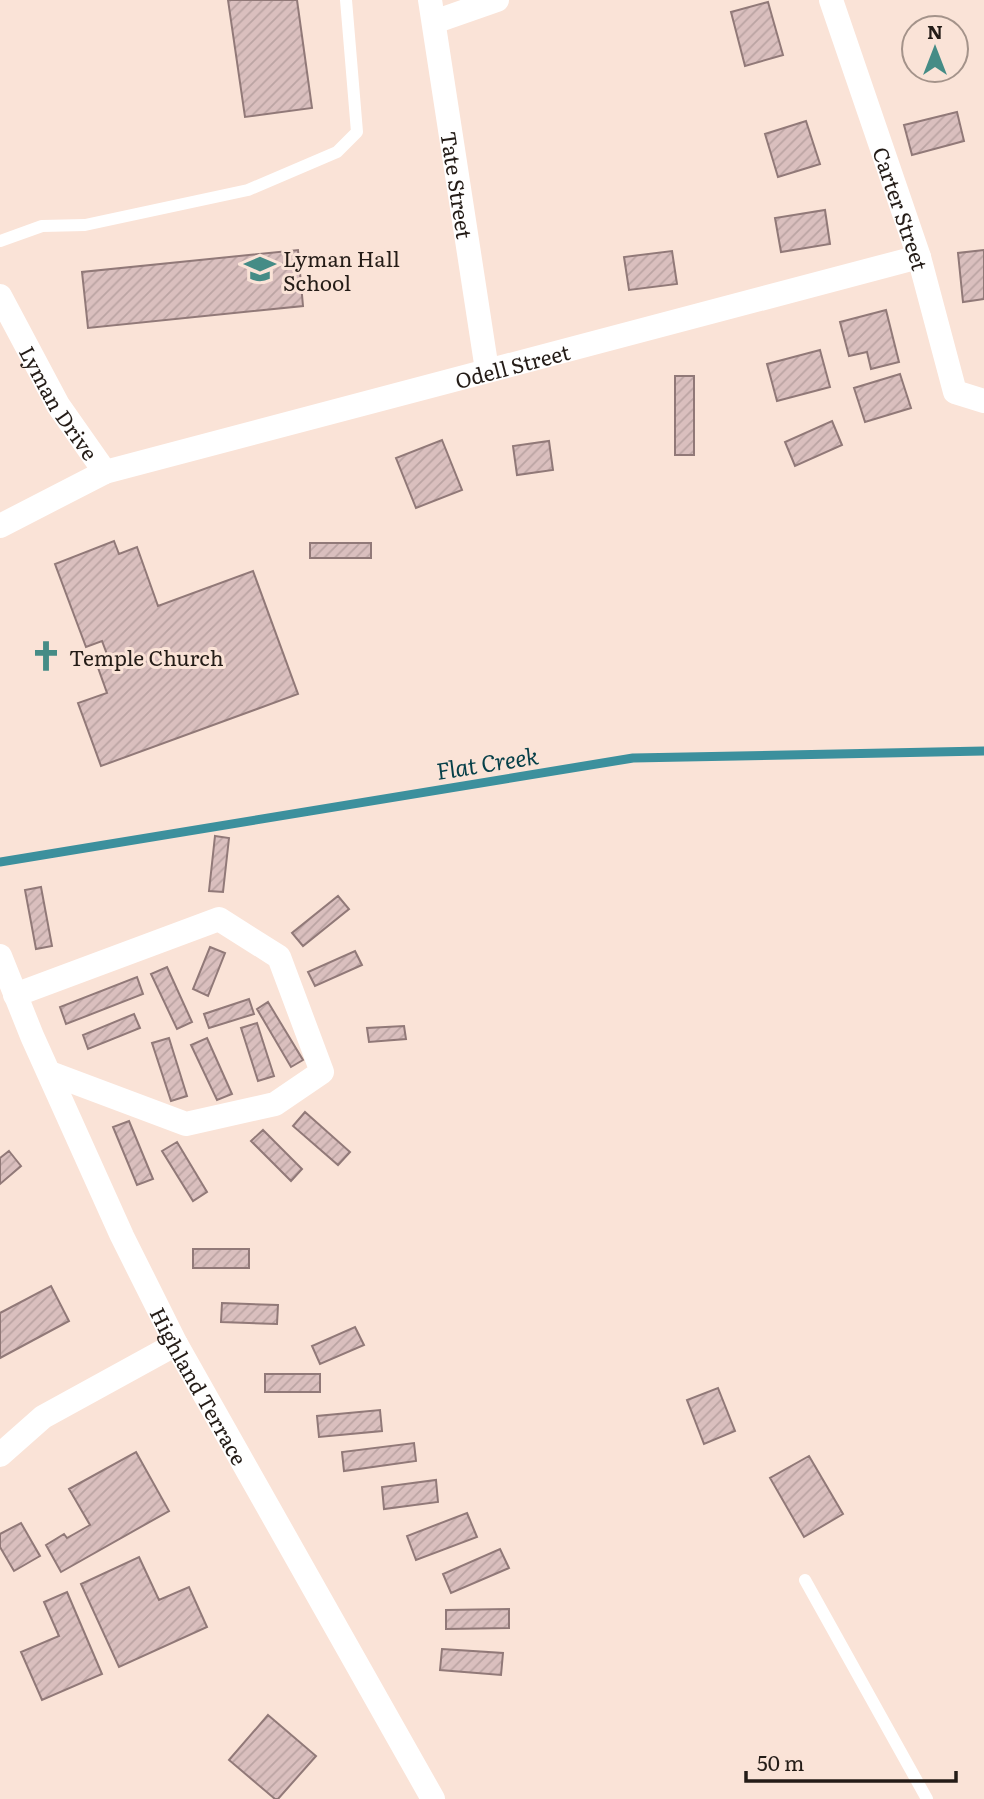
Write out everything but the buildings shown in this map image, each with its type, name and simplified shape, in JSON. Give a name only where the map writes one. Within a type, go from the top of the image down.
[{"type":"street","points":[[432,11],[497,0]]},
{"type":"street","name":"Carter Street","points":[[831,0],[919,257],[955,392],[984,401]]},
{"type":"street","name":"Tate Street","points":[[432,11],[486,370]]},
{"type":"street","name":"Odell Street","points":[[104,472],[919,257]]},
{"type":"street","name":"Lyman Drive","points":[[2,303],[58,405],[104,472]]},
{"type":"street","points":[[0,526],[104,472]]},
{"type":"street","points":[[15,995],[219,919],[279,957],[322,1072],[275,1104],[186,1124],[50,1073]]},
{"type":"street","name":"Highland Terrace","points":[[0,956],[32,1036],[122,1236],[176,1344],[433,1799]]},
{"type":"street","points":[[0,1455],[43,1417],[176,1344]]},
{"type":"lane","points":[[0,241],[43,226],[85,225],[248,190],[337,152],[357,132],[346,0]]},
{"type":"lane","points":[[805,1580],[927,1799]]},
{"type":"waterway","name":"Flat Creek","points":[[0,862],[633,758],[984,751]]},
{"type":"place","name":"Lyman Hall School","points":[[260,269]]},
{"type":"place","name":"Temple Church","points":[[46,656]]}]
